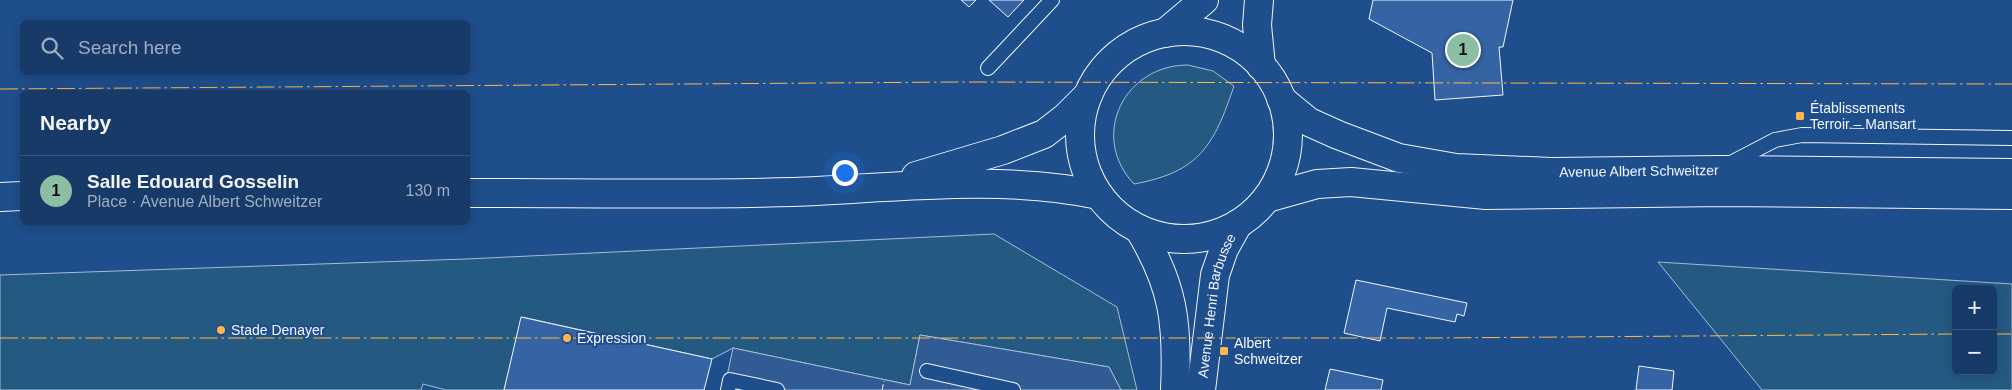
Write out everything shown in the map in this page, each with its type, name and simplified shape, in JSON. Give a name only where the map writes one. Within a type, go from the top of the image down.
[{"type":"main road","points":[[1165,32],[1194,32],[1222,38],[1239,47],[1261,66],[1273,81],[1281,98],[1287,126],[1286,155],[1281,173],[1267,198],[1254,212],[1238,224],[1212,235],[1194,239],[1166,238],[1139,229],[1124,220],[1099,195],[1086,169],[1080,142],[1082,114],[1088,96],[1102,71],[1122,51],[1138,42],[1165,32],[1204,0]]},
{"type":"main road","points":[[1259,0],[1257,25],[1261,66]]},
{"type":"main road","points":[[880,187],[1028,141],[1055,126],[1088,96]]},
{"type":"main road","name":"Avenue Albert Schweitzer","points":[[1281,98],[1309,122],[1320,128],[1399,158],[1429,165],[1529,172],[1719,170],[2012,173]]},
{"type":"main road","name":"Avenue Albert Schweitzer","points":[[1267,198],[1308,186],[1351,182],[1486,195],[1715,192],[2012,195]]},
{"type":"main road","points":[[470,193],[753,193],[880,187],[1038,186],[1074,189],[1099,195]]},
{"type":"main road","points":[[0,197],[20,196]]},
{"type":"main road","name":"Avenue Henri Barbusse","points":[[1202,390],[1215,275],[1224,248],[1238,224]]},
{"type":"main road","name":"Avenue Henri Barbusse","points":[[1139,229],[1157,260],[1168,289],[1174,322],[1175,390]]},
{"type":"lane","points":[[988,68],[1052,0]]},
{"type":"lane","points":[[1719,170],[1776,140],[1802,135],[2012,138]]},
{"type":"lane","points":[[927,371],[1013,390]]},
{"type":"lane","points":[[728,390],[730,380],[777,390]]},
{"type":"shaded area","points":[[1188,65],[1213,71],[1234,86],[1219,125],[1201,153],[1189,163],[1175,172],[1134,184],[1121,165],[1114,145],[1114,125],[1120,106],[1131,90],[1146,77],[1165,68]]},
{"type":"shaded area","points":[[994,234],[1117,307],[1137,390],[1121,390],[1109,367],[920,335],[910,385],[733,348],[712,359],[522,317],[504,390],[446,390],[423,384],[421,390],[0,390],[0,275],[466,259]]},
{"type":"shaded area","points":[[1658,262],[2012,284],[2012,390],[1762,390]]},
{"type":"shaded area","points":[[920,335],[1109,367],[1121,390],[724,390],[733,348],[910,385]]},
{"type":"building","points":[[961,0],[976,0],[969,7]]},
{"type":"building","points":[[989,0],[1024,0],[1008,17]]},
{"type":"building","points":[[1373,0],[1513,0],[1503,47],[1499,47],[1503,95],[1435,100],[1432,53],[1369,19]]},
{"type":"building","points":[[1356,280],[1467,303],[1464,316],[1457,314],[1455,322],[1387,308],[1380,341],[1344,333]]},
{"type":"building","name":"Expression","points":[[521,317],[712,359],[704,390],[504,390]]},
{"type":"building","points":[[1639,366],[1674,371],[1672,390],[1636,390]]},
{"type":"building","points":[[1330,369],[1383,380],[1381,390],[1325,390]]},
{"type":"fence","points":[[882,390],[884,381]]},
{"type":"power","points":[[0,89],[959,82],[2012,84]]},
{"type":"power","points":[[0,338],[1434,338],[1952,334]]},
{"type":"power","points":[[1997,334],[2012,334]]},
{"type":"place","name":"Salle Edouard Gosselin","points":[[1463,50]]},
{"type":"place","name":"Établissements Terroir – Mansart","points":[[1800,116]]},
{"type":"place","name":"Stade Denayer","points":[[221,330]]},
{"type":"place","name":"Expression","points":[[567,338]]},
{"type":"place","name":"Albert Schweitzer","points":[[1224,351]]}]
